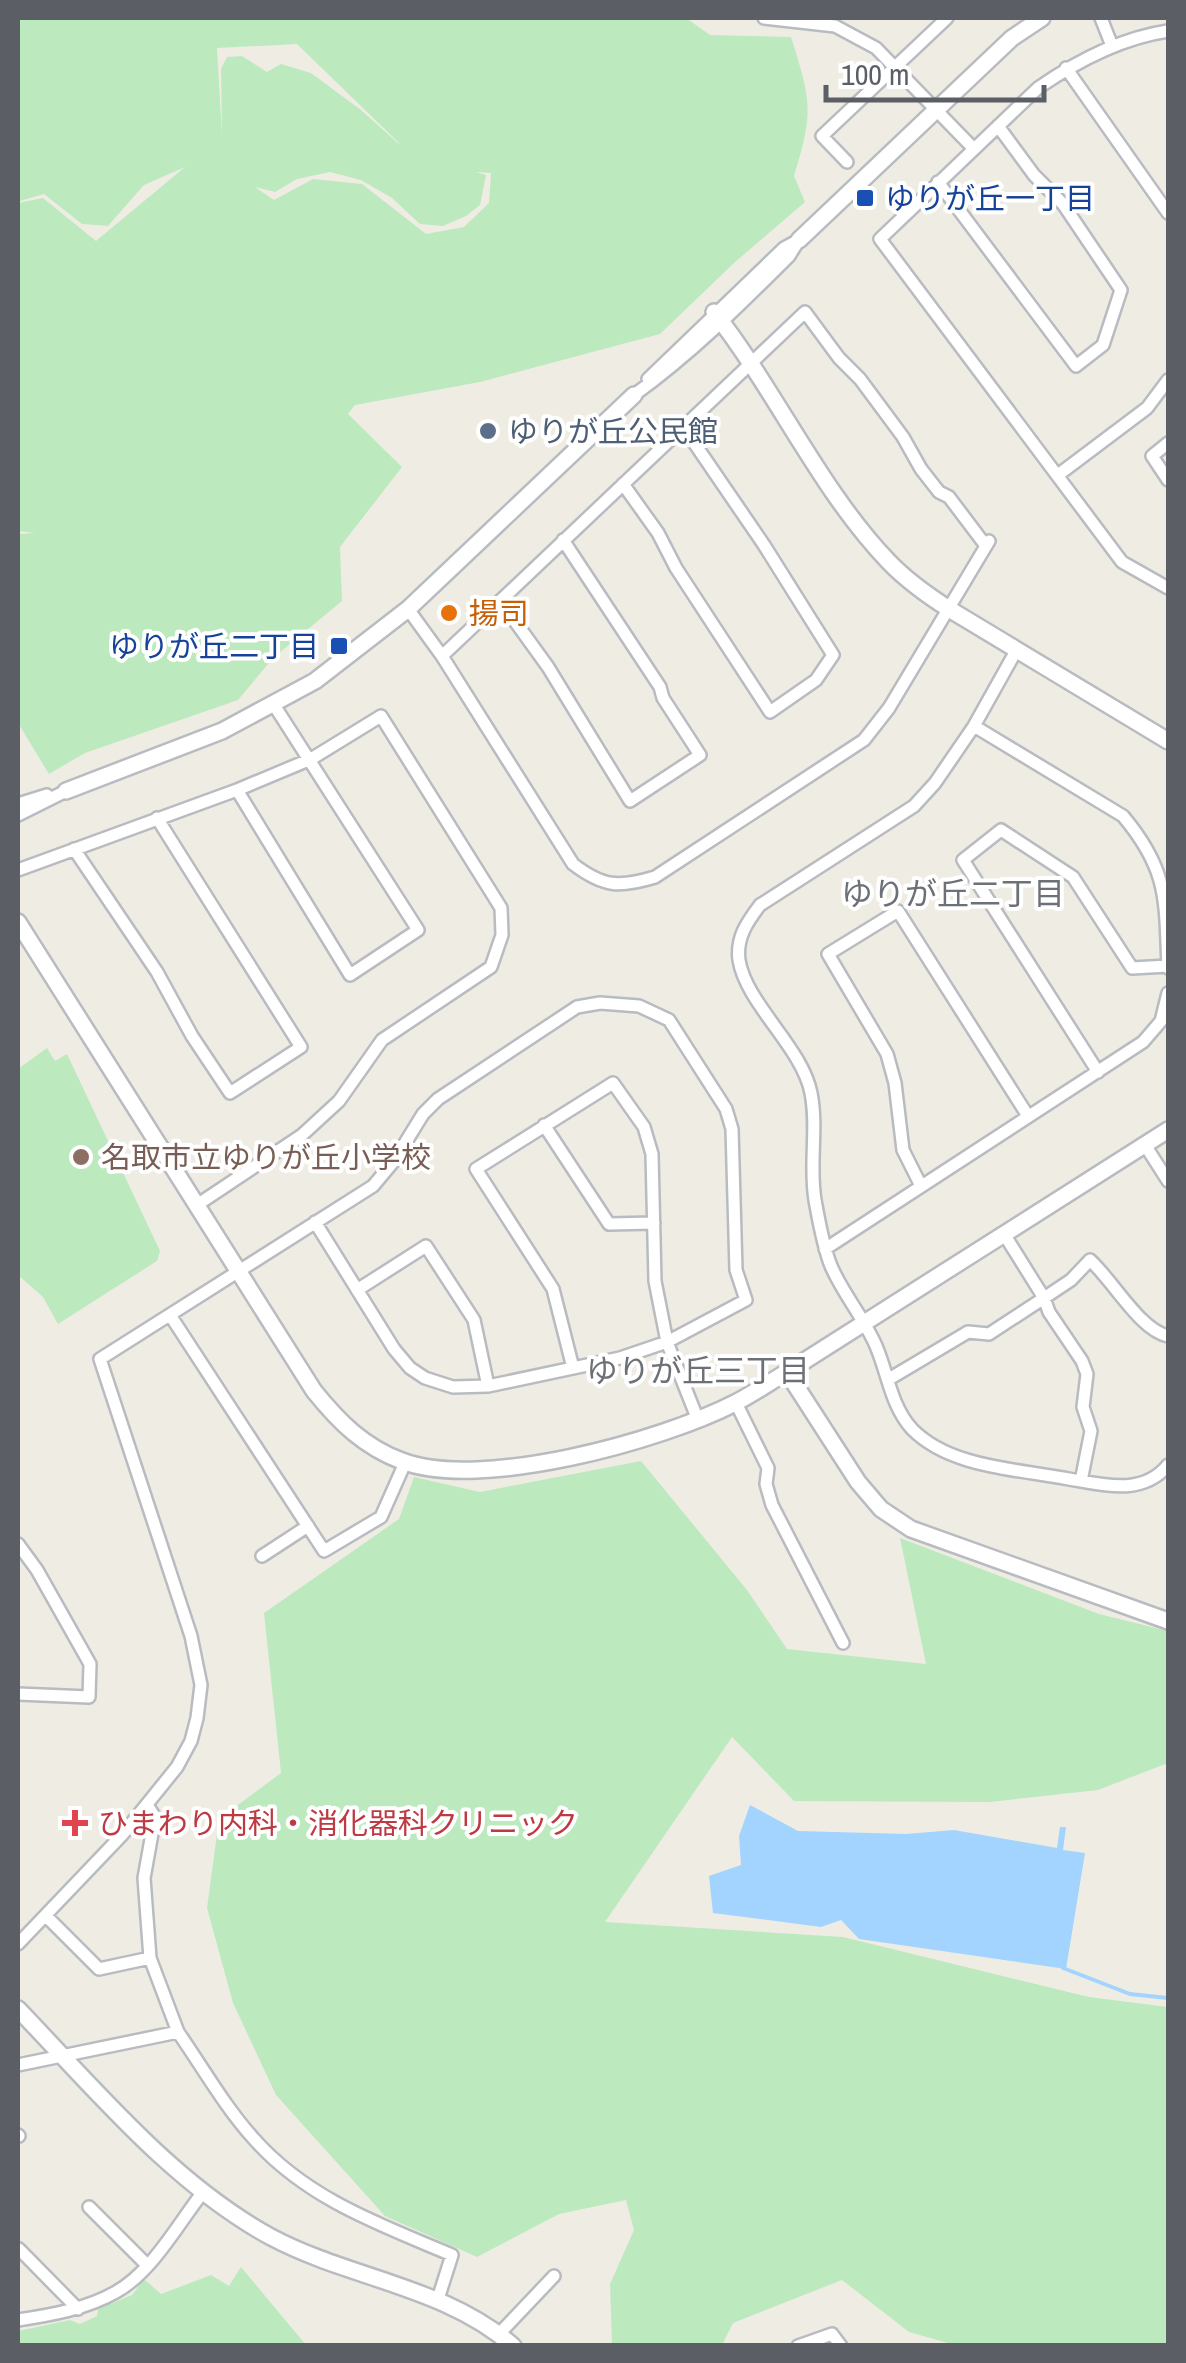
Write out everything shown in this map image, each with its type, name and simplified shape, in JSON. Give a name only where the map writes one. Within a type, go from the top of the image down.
[{"type":"street","points":[[765,18],[835,26],[876,48],[973,148]]},
{"type":"street","points":[[847,162],[822,136],[948,18]]},
{"type":"street","points":[[18,814],[66,791],[222,731],[274,705],[315,681],[408,610],[634,394],[671,369],[718,317],[789,256],[807,232],[1012,38],[1042,18]]},
{"type":"street","points":[[1101,18],[1112,46]]},
{"type":"street","points":[[1168,31],[1112,46],[1066,68],[1038,88],[880,239],[1122,562],[1168,588]]},
{"type":"street","points":[[1066,68],[1168,213]]},
{"type":"street","points":[[938,182],[1076,366],[1103,345],[1121,290],[1063,204],[1034,174],[998,126]]},
{"type":"street","points":[[408,610],[442,656],[574,864],[593,879],[626,886],[655,877],[864,740],[889,708],[988,544],[920,469],[903,437],[805,312],[442,656]]},
{"type":"street","points":[[718,317],[860,530],[916,587],[1168,742]]},
{"type":"street","points":[[1058,474],[1146,408],[1168,380]]},
{"type":"street","points":[[623,484],[770,712],[816,680],[833,655],[764,544],[684,428]]},
{"type":"street","points":[[1168,444],[1152,456],[1168,480]]},
{"type":"street","points":[[501,602],[548,667],[630,801],[700,756],[563,540]]},
{"type":"street","points":[[1016,652],[974,726],[914,806],[760,906],[746,923],[740,941],[743,978],[793,1053],[811,1091],[814,1195],[826,1249],[832,1268],[864,1323],[900,1413],[914,1430],[940,1449],[967,1460],[1108,1487],[1140,1484],[1168,1465]]},
{"type":"street","points":[[237,790],[350,975],[418,930],[274,705]]},
{"type":"street","points":[[18,870],[311,759],[381,716],[501,908],[502,935],[492,967],[382,1040],[338,1101],[302,1135],[196,1205]]},
{"type":"street","points":[[974,726],[1123,816],[1156,863],[1165,902],[1168,967],[1132,968],[1073,877],[1001,830],[963,860],[1098,1072]]},
{"type":"street","points":[[18,804],[66,791]]},
{"type":"street","points":[[74,849],[157,972],[192,1036],[230,1093],[301,1048],[156,818]]},
{"type":"street","points":[[921,1186],[903,1150],[895,1083],[887,1054],[828,954],[898,911],[1028,1116]]},
{"type":"street","points":[[18,922],[314,1391],[344,1426],[374,1448],[405,1463],[456,1472],[500,1469],[647,1438],[698,1420],[736,1403],[787,1372],[1168,1130]]},
{"type":"street","points":[[826,1249],[1143,1042],[1161,1021],[1168,993]]},
{"type":"street","points":[[18,1944],[147,1805],[177,1767],[192,1741],[201,1685],[191,1636],[100,1360],[315,1222],[373,1186],[424,1114],[454,1085],[578,1007],[600,1003],[639,1006],[669,1020],[726,1109],[732,1129],[736,1270],[746,1300],[667,1342],[620,1358],[488,1386],[453,1388],[410,1368],[315,1222]]},
{"type":"street","points":[[573,1368],[553,1289],[476,1169],[613,1083],[644,1128],[652,1154],[655,1282],[667,1342],[698,1420]]},
{"type":"street","points":[[544,1125],[608,1224],[654,1223]]},
{"type":"street","points":[[1145,1145],[1168,1181]]},
{"type":"street","points":[[1004,1234],[1087,1374],[1083,1408],[1091,1431],[1081,1481]]},
{"type":"street","points":[[357,1290],[426,1246],[474,1320],[488,1386]]},
{"type":"street","points":[[889,1379],[968,1332],[989,1334],[1071,1280],[1090,1260],[1112,1279],[1139,1318],[1168,1336]]},
{"type":"street","points":[[170,1315],[324,1551],[381,1517],[405,1463]]},
{"type":"street","points":[[787,1372],[858,1482],[880,1509],[911,1529],[1168,1621]]},
{"type":"street","points":[[736,1403],[768,1468],[766,1484],[772,1505],[844,1643]]},
{"type":"street","points":[[262,1556],[308,1526]]},
{"type":"street","points":[[18,1544],[90,1664],[89,1697],[18,1694]]},
{"type":"street","points":[[147,1805],[155,1818],[144,1878],[150,1958],[178,2032],[255,2140],[301,2182],[345,2210],[452,2256],[438,2299]]},
{"type":"street","points":[[46,1916],[99,1969],[150,1958]]},
{"type":"street","points":[[18,2010],[154,2149],[244,2221],[306,2254],[438,2299],[513,2346]]},
{"type":"street","points":[[18,2065],[178,2032]]},
{"type":"street","points":[[18,2320],[78,2309],[118,2292],[147,2265],[204,2192]]},
{"type":"street","points":[[90,2207],[147,2265]]},
{"type":"street","points":[[19,2249],[78,2309]]},
{"type":"street","points":[[498,2334],[554,2276]]},
{"type":"street","points":[[798,2346],[832,2334],[841,2346]]},
{"type":"green space","points":[[18,18],[686,18],[710,35],[791,37],[808,106],[794,176],[805,202],[660,334],[480,382],[355,405],[348,414],[402,467],[340,547],[342,601],[273,658],[238,700],[85,753],[49,774],[18,723],[18,534],[35,533],[18,531],[18,203],[43,198],[96,241],[185,167],[144,185],[108,226],[82,224],[44,194],[20,201]],"holes":[[[297,44],[399,143],[399,144],[311,73],[281,64],[267,72],[242,56],[227,57],[221,69],[222,136],[217,48]],[[330,172],[361,180],[392,198],[420,224],[443,226],[480,205],[486,175],[476,172],[491,173],[489,203],[464,227],[426,234],[362,184],[313,179],[274,200],[255,187],[275,192],[297,179]]]},
{"type":"green space","points":[[47,1048],[55,1061],[67,1054],[160,1251],[157,1261],[58,1324],[43,1297],[18,1275],[18,1069]]},
{"type":"green space","points":[[641,1461],[747,1590],[787,1649],[926,1664],[900,1538],[1099,1614],[1168,1631],[1168,1763],[1098,1790],[990,1802],[794,1801],[732,1737],[605,1922],[843,1937],[1089,1997],[1168,2007],[1168,2345],[955,2345],[909,2332],[842,2280],[733,2323],[722,2345],[612,2345],[610,2284],[634,2230],[626,2200],[559,2214],[477,2257],[385,2216],[276,2095],[233,2003],[207,1908],[219,1819],[281,1773],[264,1613],[399,1519],[414,1477],[480,1492]]},
{"type":"green space","points":[[241,2267],[306,2345],[18,2345],[18,2331],[70,2320],[80,2324],[97,2316],[98,2309],[132,2295],[144,2279],[161,2294],[211,2275],[229,2286]]},
{"type":"water","points":[[750,1805],[798,1831],[906,1834],[954,1830],[1057,1848],[1060,1827],[1066,1827],[1063,1850],[1085,1853],[1066,1969],[859,1939],[841,1920],[821,1927],[713,1913],[709,1876],[741,1865],[739,1836]]},
{"type":"waterway","points":[[1063,1968],[1130,1994],[1168,1998]]},
{"type":"place","name":"ゆりが丘一丁目","points":[[865,198]]},
{"type":"place","name":"ゆりが丘公民館","points":[[488,431]]},
{"type":"place","name":"揚司","points":[[449,613]]},
{"type":"place","name":"ゆりが丘二丁目","points":[[339,646]]},
{"type":"place","name":"名取市立ゆりが丘小学校","points":[[81,1157]]},
{"type":"place","name":"ひまわり内科・消化器科クリニック","points":[[75,1823]]},
{"type":"district","name":"ゆりが丘二丁目","points":[[953,893]]},
{"type":"district","name":"ゆりが丘三丁目","points":[[698,1370]]}]
